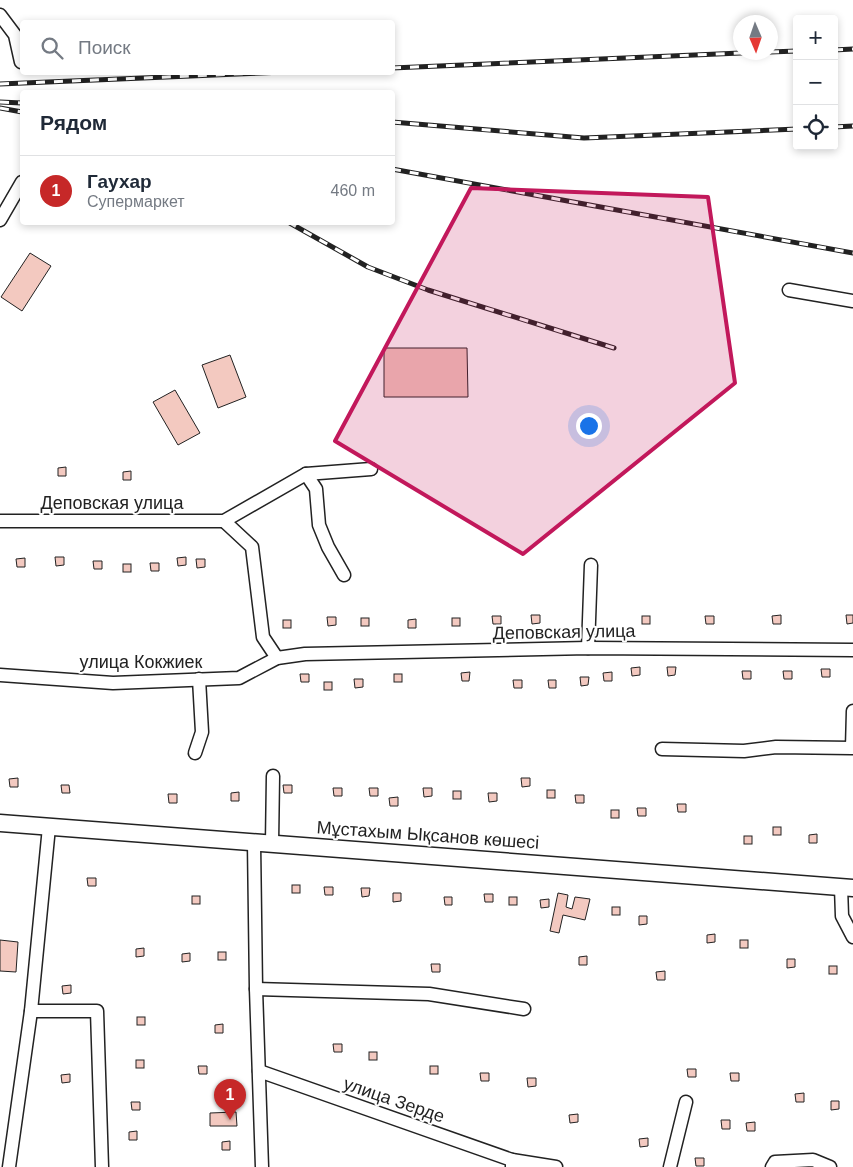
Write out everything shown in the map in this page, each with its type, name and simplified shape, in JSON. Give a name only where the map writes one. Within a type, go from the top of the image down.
[{"type":"main road","name":"Мұстахым Ықсанов көшесі","points":[[0,823],[847,888]]},
{"type":"street","points":[[0,15],[15,35],[20,58]]},
{"type":"street","points":[[0,220],[20,185]]},
{"type":"street","points":[[789,290],[853,302]]},
{"type":"street","points":[[276,658],[263,637],[252,547],[224,521],[306,474],[371,469]]},
{"type":"street","points":[[306,474],[316,489],[319,525],[328,547],[344,575]]},
{"type":"street","name":"Деповская улица","points":[[0,521],[224,521]]},
{"type":"street","points":[[588,648],[591,565]]},
{"type":"street","name":"Деповская улица","points":[[276,658],[305,654],[588,648],[853,650]]},
{"type":"street","name":"улица Кокжиек","points":[[0,675],[113,683],[240,678],[276,658]]},
{"type":"street","points":[[194,753],[202,732],[199,679]]},
{"type":"street","points":[[662,749],[744,751],[776,747],[852,748],[853,711]]},
{"type":"street","points":[[272,843],[273,776]]},
{"type":"street","points":[[9,1167],[31,1011],[49,827]]},
{"type":"street","points":[[254,842],[258,1071],[262,1167]]},
{"type":"street","points":[[847,888],[842,916],[853,937]]},
{"type":"street","points":[[256,989],[429,994],[524,1009]]},
{"type":"street","points":[[31,1011],[96,1011],[102,1167]]},
{"type":"street","name":"улица Зерде","points":[[258,1071],[512,1164],[556,1167]]},
{"type":"street","points":[[670,1167],[686,1102]]},
{"type":"street","points":[[772,1167],[774,1162],[813,1160],[830,1167]]},
{"type":"highlighted area","points":[[471,188],[708,197],[735,383],[523,554],[335,441]]},
{"type":"building","points":[[30,253],[51,266],[22,311],[1,297]]},
{"type":"building","points":[[384,348],[467,348],[468,397],[384,397]]},
{"type":"building","points":[[230,355],[246,397],[218,408],[202,365]]},
{"type":"building","points":[[175,390],[200,433],[178,445],[153,402]]},
{"type":"building","points":[[66,467],[66,476],[58,476],[58,468]]},
{"type":"building","points":[[131,471],[131,480],[123,480],[123,472]]},
{"type":"building","points":[[55,557],[64,557],[64,565],[56,566]]},
{"type":"building","points":[[186,557],[186,565],[178,566],[177,558]]},
{"type":"building","points":[[25,558],[25,567],[17,567],[16,559]]},
{"type":"building","points":[[196,559],[205,559],[205,567],[197,568]]},
{"type":"building","points":[[93,561],[102,561],[102,569],[94,569]]},
{"type":"building","points":[[150,563],[159,563],[159,571],[151,571]]},
{"type":"building","points":[[123,564],[131,564],[131,572],[123,572]]},
{"type":"building","points":[[531,615],[540,615],[540,623],[532,624]]},
{"type":"building","points":[[781,615],[781,624],[773,624],[772,616]]},
{"type":"building","points":[[846,615],[853,615],[853,623],[847,624]]},
{"type":"building","points":[[492,616],[501,616],[501,624],[493,624]]},
{"type":"building","points":[[642,616],[650,616],[650,624],[642,624]]},
{"type":"building","points":[[705,616],[714,616],[714,624],[706,624]]},
{"type":"building","points":[[327,617],[336,617],[336,625],[328,626]]},
{"type":"building","points":[[361,618],[369,618],[369,626],[361,626]]},
{"type":"building","points":[[452,618],[460,618],[460,626],[452,626]]},
{"type":"building","points":[[416,619],[416,628],[408,628],[408,620]]},
{"type":"building","points":[[283,620],[291,620],[291,628],[283,628]]},
{"type":"building","points":[[640,667],[640,675],[632,676],[631,668]]},
{"type":"building","points":[[667,667],[676,667],[675,675],[668,676]]},
{"type":"building","points":[[821,669],[830,669],[830,677],[822,677]]},
{"type":"building","points":[[742,671],[751,671],[751,679],[743,679]]},
{"type":"building","points":[[783,671],[792,671],[792,679],[784,679]]},
{"type":"building","points":[[470,672],[469,681],[462,681],[461,673]]},
{"type":"building","points":[[612,672],[612,681],[604,681],[603,673]]},
{"type":"building","points":[[300,674],[309,674],[309,682],[301,682]]},
{"type":"building","points":[[394,674],[402,674],[402,682],[394,682]]},
{"type":"building","points":[[580,677],[589,677],[588,685],[581,686]]},
{"type":"building","points":[[354,679],[363,679],[363,687],[355,688]]},
{"type":"building","points":[[513,680],[522,680],[522,688],[514,688]]},
{"type":"building","points":[[548,680],[556,680],[556,688],[549,688]]},
{"type":"building","points":[[324,682],[332,682],[332,690],[324,690]]},
{"type":"building","points":[[18,778],[18,787],[10,787],[9,779]]},
{"type":"building","points":[[521,778],[530,778],[530,786],[522,787]]},
{"type":"building","points":[[61,785],[69,785],[70,793],[62,793]]},
{"type":"building","points":[[283,785],[292,785],[292,793],[284,793]]},
{"type":"building","points":[[333,788],[342,788],[342,796],[334,796]]},
{"type":"building","points":[[369,788],[378,788],[378,796],[370,796]]},
{"type":"building","points":[[423,788],[432,788],[432,796],[424,797]]},
{"type":"building","points":[[547,790],[555,790],[555,798],[547,798]]},
{"type":"building","points":[[453,791],[461,791],[461,799],[453,799]]},
{"type":"building","points":[[239,792],[239,801],[231,801],[231,793]]},
{"type":"building","points":[[488,793],[497,793],[497,801],[489,802]]},
{"type":"building","points":[[168,794],[177,794],[177,803],[169,803]]},
{"type":"building","points":[[575,795],[584,795],[584,803],[576,803]]},
{"type":"building","points":[[398,797],[398,806],[390,806],[389,798]]},
{"type":"building","points":[[677,804],[686,804],[686,812],[678,812]]},
{"type":"building","points":[[637,808],[646,808],[646,816],[638,816]]},
{"type":"building","points":[[611,810],[619,810],[619,818],[611,818]]},
{"type":"building","points":[[773,827],[781,827],[781,835],[773,835]]},
{"type":"building","points":[[817,834],[817,843],[809,843],[809,835]]},
{"type":"building","points":[[744,836],[752,836],[752,844],[744,844]]},
{"type":"building","points":[[87,878],[96,878],[96,886],[88,886]]},
{"type":"building","points":[[292,885],[300,885],[300,893],[292,893]]},
{"type":"building","points":[[324,887],[333,887],[333,895],[325,895]]},
{"type":"building","points":[[361,888],[370,888],[369,896],[362,897]]},
{"type":"building","points":[[393,893],[401,893],[401,901],[393,902]]},
{"type":"building","points":[[558,893],[568,895],[566,907],[572,909],[575,897],[590,899],[585,920],[563,915],[559,933],[550,931]]},
{"type":"building","points":[[484,894],[493,894],[493,902],[485,902]]},
{"type":"building","points":[[192,896],[200,896],[200,904],[192,904]]},
{"type":"building","points":[[444,897],[452,897],[452,905],[445,905]]},
{"type":"building","points":[[509,897],[517,897],[517,905],[509,905]]},
{"type":"building","points":[[549,899],[549,907],[541,908],[540,900]]},
{"type":"building","points":[[612,907],[620,907],[620,915],[612,915]]},
{"type":"building","points":[[639,916],[647,916],[647,924],[639,925]]},
{"type":"building","points":[[715,934],[715,942],[707,943],[707,935]]},
{"type":"building","points":[[0,940],[18,942],[16,972],[0,971]]},
{"type":"building","points":[[740,940],[748,940],[748,948],[740,948]]},
{"type":"building","points":[[144,948],[144,956],[136,957],[136,949]]},
{"type":"building","points":[[218,952],[226,952],[226,960],[218,960]]},
{"type":"building","points":[[190,953],[190,961],[182,962],[182,954]]},
{"type":"building","points":[[587,956],[587,965],[579,965],[579,957]]},
{"type":"building","points":[[787,959],[795,959],[795,967],[787,968]]},
{"type":"building","points":[[431,964],[440,964],[440,972],[432,972]]},
{"type":"building","points":[[829,966],[837,966],[837,974],[829,974]]},
{"type":"building","points":[[665,971],[665,980],[657,980],[656,972]]},
{"type":"building","points":[[71,985],[71,993],[63,994],[62,986]]},
{"type":"building","points":[[137,1017],[145,1017],[145,1025],[137,1025]]},
{"type":"building","points":[[223,1024],[223,1033],[215,1033],[215,1025]]},
{"type":"building","points":[[333,1044],[342,1044],[342,1052],[334,1052]]},
{"type":"building","points":[[369,1052],[377,1052],[377,1060],[369,1060]]},
{"type":"building","points":[[136,1060],[144,1060],[144,1068],[136,1068]]},
{"type":"building","points":[[198,1066],[207,1066],[207,1074],[199,1074]]},
{"type":"building","points":[[430,1066],[438,1066],[438,1074],[430,1074]]},
{"type":"building","points":[[687,1069],[696,1069],[696,1077],[688,1077]]},
{"type":"building","points":[[480,1073],[489,1073],[489,1081],[481,1081]]},
{"type":"building","points":[[730,1073],[739,1073],[739,1081],[731,1081]]},
{"type":"building","points":[[70,1074],[70,1082],[62,1083],[61,1075]]},
{"type":"building","points":[[527,1078],[536,1078],[536,1086],[528,1087]]},
{"type":"building","points":[[804,1093],[804,1102],[796,1102],[795,1094]]},
{"type":"building","points":[[831,1101],[839,1101],[839,1109],[831,1110]]},
{"type":"building","points":[[131,1102],[140,1102],[140,1110],[132,1110]]},
{"type":"building","points":[[236,1112],[237,1126],[210,1126],[210,1113]]},
{"type":"building","points":[[578,1114],[578,1122],[570,1123],[569,1115]]},
{"type":"building","points":[[721,1120],[730,1120],[730,1129],[722,1129]]},
{"type":"building","points":[[755,1122],[755,1131],[747,1131],[746,1123]]},
{"type":"building","points":[[137,1131],[137,1140],[129,1140],[129,1132]]},
{"type":"building","points":[[648,1138],[648,1146],[640,1147],[639,1139]]},
{"type":"building","points":[[230,1141],[230,1150],[222,1150],[222,1142]]},
{"type":"building","points":[[695,1158],[704,1158],[704,1166],[696,1166]]},
{"type":"railway","points":[[838,50],[853,49]]},
{"type":"railway","points":[[778,52],[793,51]]},
{"type":"railway","points":[[395,68],[733,53]]},
{"type":"railway","points":[[0,84],[213,75]]},
{"type":"railway","points":[[0,102],[20,103]]},
{"type":"railway","points":[[0,108],[20,112]]},
{"type":"railway","points":[[395,122],[584,138],[793,129]]},
{"type":"railway","points":[[838,127],[853,126]]},
{"type":"railway","points":[[395,170],[853,253]]},
{"type":"railway","points":[[293,225],[368,267],[428,290],[614,348]]},
{"type":"place","name":"Гаухар","points":[[230,1120]]}]
